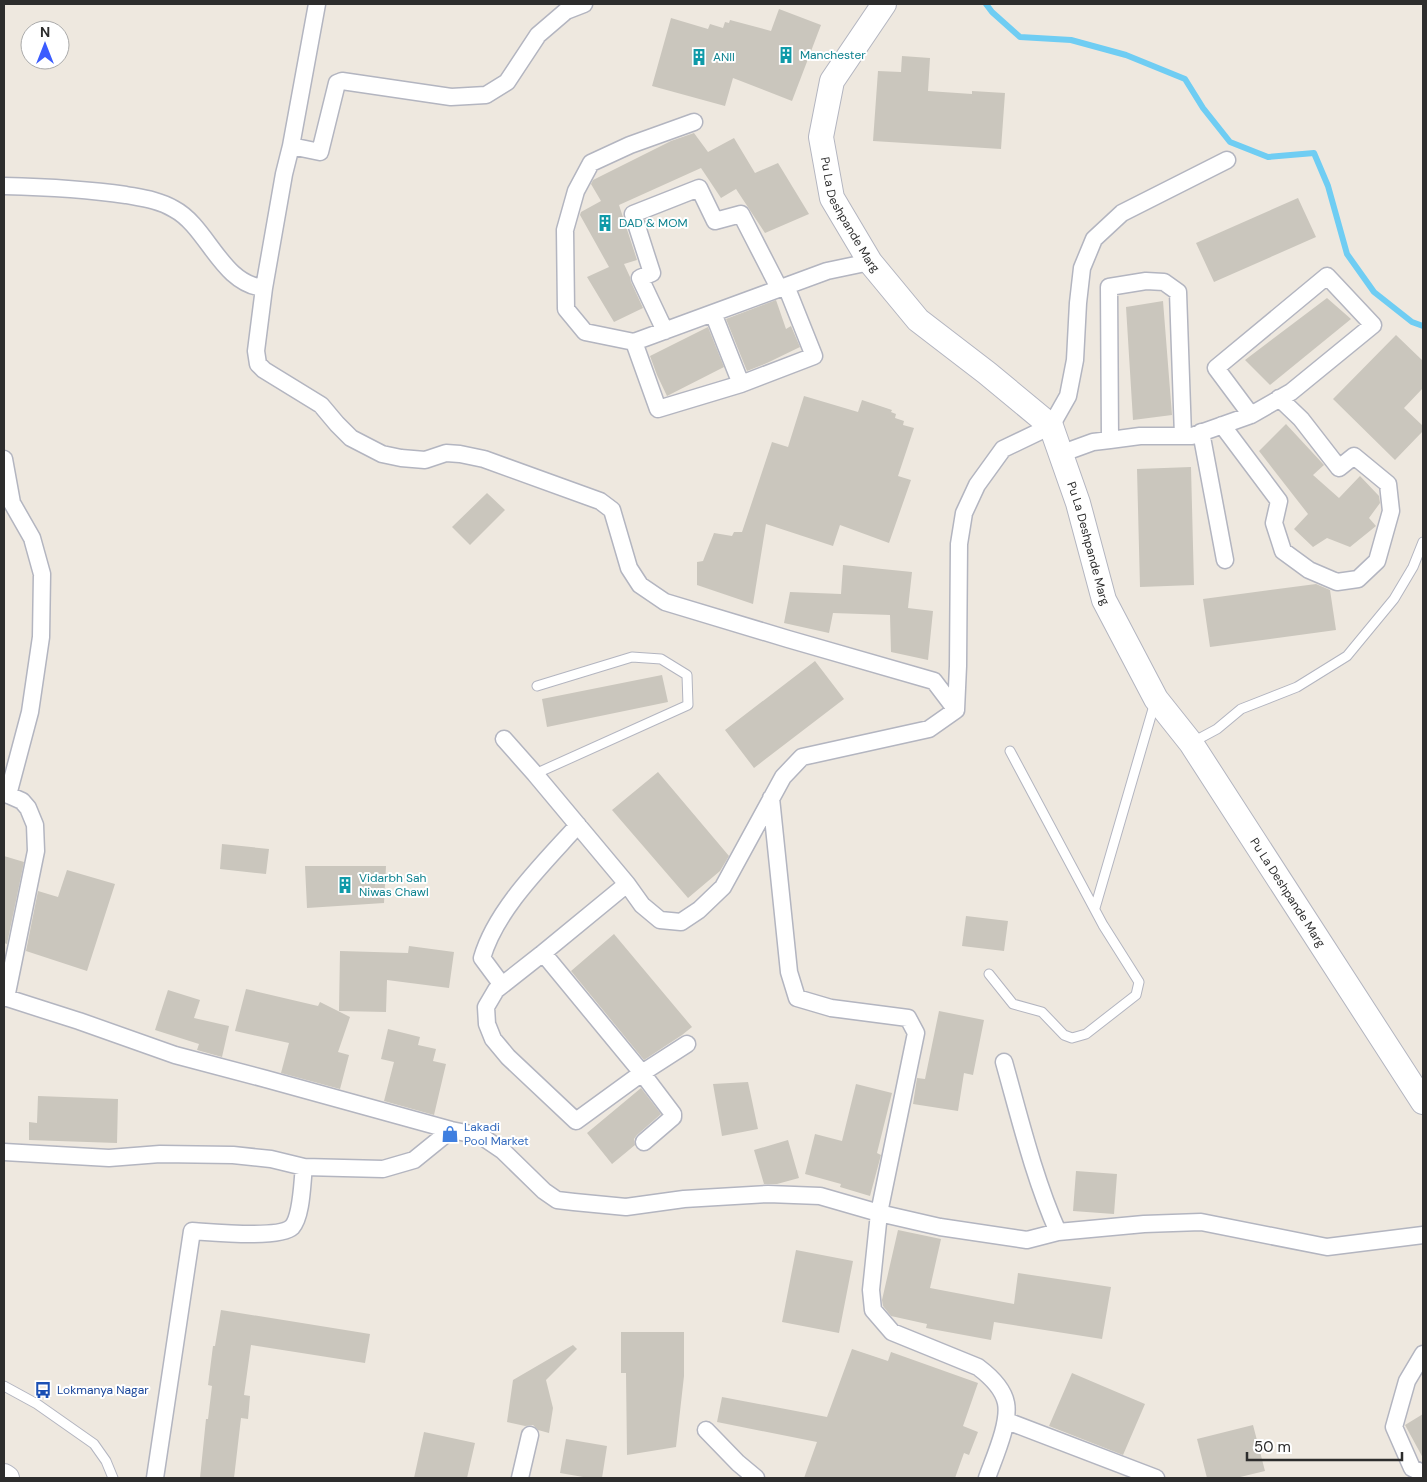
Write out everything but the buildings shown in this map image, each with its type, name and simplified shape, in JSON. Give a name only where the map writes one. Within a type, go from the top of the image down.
[{"type":"street","points":[[317,4],[264,288],[256,351],[258,364],[264,370],[321,405],[351,438],[382,454],[425,460],[446,453],[476,457],[600,501],[612,510],[629,568],[640,585],[665,602],[934,681],[956,710]]},
{"type":"street","points":[[291,146],[320,152],[337,83],[342,81],[451,97],[486,95],[507,82],[538,35],[566,11],[584,4]]},
{"type":"street","name":"Pu La Deshpande Marg","points":[[884,4],[832,81],[820,137],[832,198],[870,262],[918,320],[987,373],[1051,426],[1078,503],[1104,600],[1156,699],[1191,743],[1423,1102]]},
{"type":"street","points":[[694,122],[630,145],[591,163],[576,191],[565,230],[566,309],[585,332],[634,342],[827,271],[870,262]]},
{"type":"street","points":[[956,710],[959,544],[964,513],[977,485],[1003,449],[1051,426],[1068,396],[1075,360],[1082,268],[1094,239],[1122,213],[1227,160]]},
{"type":"street","points":[[4,186],[96,190],[152,200],[175,209],[196,227],[220,261],[241,279],[257,287],[264,288]]},
{"type":"street","points":[[634,342],[658,409],[741,384],[814,356],[782,287],[741,214],[715,221],[699,188],[633,214],[652,273],[640,278],[665,331]]},
{"type":"street","points":[[1060,454],[1093,442],[1140,436],[1192,436],[1251,415],[1291,392],[1373,324],[1327,276],[1216,368],[1251,415]]},
{"type":"street","points":[[1110,440],[1109,287],[1146,281],[1164,282],[1178,292],[1183,436]]},
{"type":"street","points":[[713,313],[741,384]]},
{"type":"street","points":[[1222,425],[1279,500],[1274,524],[1283,551],[1309,570],[1337,582],[1358,579],[1376,560],[1390,511],[1388,484],[1354,456],[1339,468],[1301,418],[1279,398]]},
{"type":"street","points":[[1201,432],[1225,560]]},
{"type":"street","points":[[4,459],[12,502],[32,538],[42,574],[41,637],[31,703],[6,794],[22,801],[28,808],[35,825],[36,852],[5,998],[79,1021],[175,1055],[451,1130],[481,1136],[503,1151],[544,1191],[557,1200],[626,1206],[684,1199],[768,1194],[820,1196],[940,1228],[1026,1240],[1058,1232],[1144,1224],[1201,1222],[1327,1247],[1423,1235]]},
{"type":"street","points":[[504,739],[578,825],[642,905],[660,920],[681,922],[699,910],[723,887],[783,777],[802,758],[929,729],[956,710]]},
{"type":"street","points":[[771,798],[789,972],[797,998],[831,1008],[908,1018],[916,1033],[879,1213],[871,1290],[873,1310],[892,1332],[978,1367],[998,1387],[1006,1403],[1007,1421],[988,1478]]},
{"type":"street","points":[[502,985],[482,958],[486,945],[516,896],[578,825]]},
{"type":"street","points":[[627,884],[496,990],[486,1006],[487,1024],[493,1039],[508,1057],[576,1121],[642,1073],[687,1044]]},
{"type":"street","points":[[543,953],[642,1073],[673,1114],[673,1117],[644,1142]]},
{"type":"street","points":[[1004,1062],[1034,1168],[1048,1210],[1058,1232]]},
{"type":"street","points":[[4,1152],[109,1158],[160,1154],[233,1155],[271,1159],[304,1167],[382,1169],[414,1160],[451,1130]]},
{"type":"street","points":[[155,1478],[192,1231],[259,1234],[280,1233],[291,1229],[295,1223],[299,1208],[304,1167]]},
{"type":"street","points":[[1423,1354],[1406,1381],[1394,1427],[1412,1468],[1423,1473]]},
{"type":"street","points":[[1007,1421],[1156,1478]]},
{"type":"street","points":[[706,1430],[738,1463],[756,1478]]},
{"type":"street","points":[[520,1478],[530,1435]]},
{"type":"lane","points":[[1191,743],[1217,729],[1241,709],[1297,687],[1346,656],[1394,599],[1413,567],[1423,542]]},
{"type":"lane","points":[[535,774],[688,705],[687,675],[661,659],[632,657],[537,686]]},
{"type":"lane","points":[[1095,908],[1156,699]]},
{"type":"lane","points":[[989,974],[1013,1004],[1042,1012],[1064,1035],[1072,1038],[1086,1034],[1136,994],[1139,982],[1095,908],[1010,751]]},
{"type":"lane","points":[[4,1386],[37,1404],[94,1444],[106,1461],[113,1478]]},
{"type":"waterway","points":[[986,4],[992,12],[1020,37],[1071,40],[1126,55],[1185,79],[1203,108],[1230,142],[1268,157],[1314,153],[1328,186],[1347,254],[1374,292],[1412,322],[1423,326]]},
{"type":"place","name":"Manchester","points":[[786,55]]},
{"type":"place","name":"ANII","points":[[699,57]]},
{"type":"place","name":"DAD & MOM","points":[[605,223]]},
{"type":"place","name":"Vidarbh Sah Niwas Chawl","points":[[345,885]]},
{"type":"place","name":"Lakadi Pool Market","points":[[450,1134]]},
{"type":"place","name":"Lokmanya Nagar","points":[[43,1390]]}]
